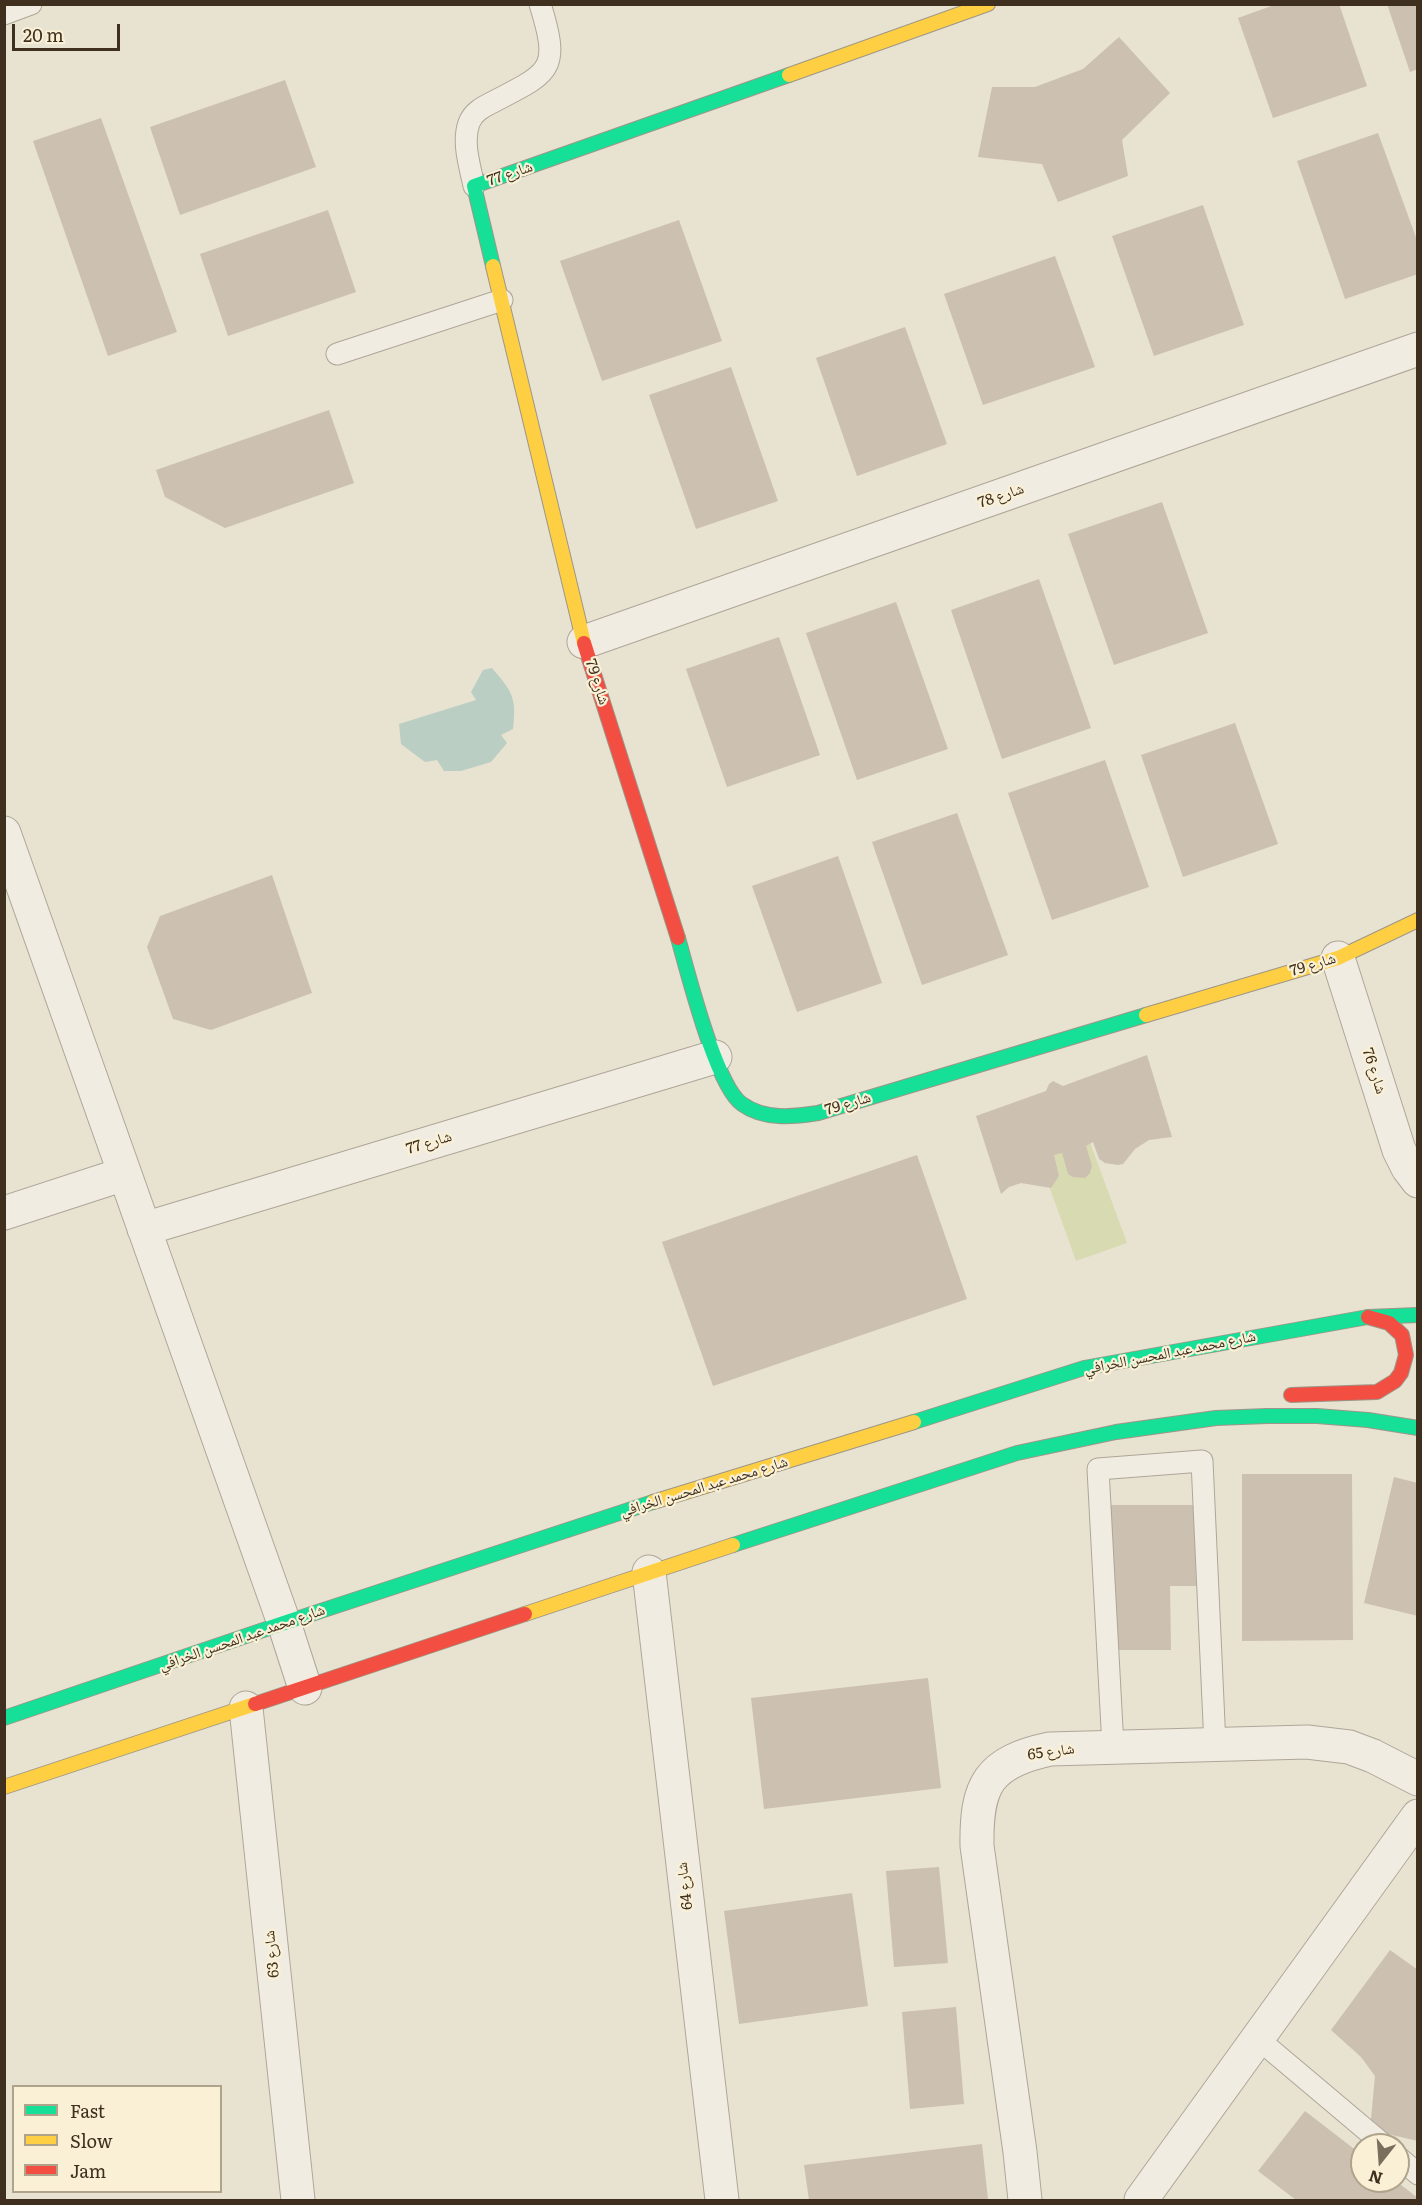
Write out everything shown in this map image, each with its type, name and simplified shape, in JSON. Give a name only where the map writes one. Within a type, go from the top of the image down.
[{"type":"main road","name":"شارع 77","points":[[584,642],[474,186],[988,4]]},
{"type":"main road","name":"شارع 79","points":[[584,642],[715,1057],[733,1095],[742,1104],[760,1113],[804,1116],[1338,958],[1418,920]]},
{"type":"main road","name":"شارع محمد عبد المحسن الخرافي","points":[[4,1718],[284,1623],[697,1488],[1084,1368],[1368,1317],[1418,1315]]},
{"type":"main road","points":[[1276,1395],[1385,1390],[1404,1368],[1407,1352],[1405,1342],[1393,1326],[1368,1317]]},
{"type":"main road","points":[[1162,1424],[1211,1405]]},
{"type":"main road","points":[[4,1786],[649,1572],[1017,1453],[1162,1424],[1248,1415],[1322,1416],[1380,1421],[1418,1428]]},
{"type":"street","name":"شارع 78","points":[[584,642],[1418,349]]},
{"type":"street","points":[[4,833],[305,1688]]},
{"type":"street","name":"شارع 76","points":[[1338,958],[1400,1150],[1408,1168],[1418,1181]]},
{"type":"street","name":"شارع 77","points":[[144,1229],[715,1057]]},
{"type":"street","points":[[4,1214],[124,1174]]},
{"type":"street","name":"شارع 64","points":[[649,1572],[722,2200]]},
{"type":"street","name":"شارع 63","points":[[246,1707],[298,2200]]},
{"type":"street","name":"شارع 65","points":[[1025,2200],[977,1846],[977,1820],[980,1803],[990,1779],[1008,1763],[1022,1755],[1050,1749],[1307,1742],[1339,1745],[1373,1756],[1418,1779]]},
{"type":"street","points":[[1140,2199],[1418,1816]]},
{"type":"street","name":"شارع 65","points":[[1020,2152],[1032,2184],[1045,2200]]},
{"type":"lane","points":[[4,14],[31,4]]},
{"type":"lane","points":[[474,186],[467,144],[470,120],[482,107],[534,81],[544,70],[550,56],[549,34],[540,4]]},
{"type":"lane","points":[[337,354],[502,300]]},
{"type":"lane","points":[[1113,1747],[1098,1469],[1202,1461],[1215,1745]]},
{"type":"lane","points":[[1257,2038],[1370,2133]]},
{"type":"green space","points":[[1084,1126],[1127,1243],[1076,1261],[1034,1144]]},
{"type":"shaded area","points":[[492,668],[512,696],[514,710],[513,729],[501,735],[507,743],[491,762],[461,771],[444,771],[437,760],[425,762],[401,744],[399,724],[476,700],[471,692],[483,670]]},
{"type":"building","points":[[1277,4],[1339,4],[1367,86],[1273,118],[1238,18]]},
{"type":"building","points":[[1387,4],[1418,4],[1418,69],[1410,72]]},
{"type":"building","points":[[1119,37],[1170,93],[1122,140],[1128,176],[1058,202],[1042,164],[978,157],[992,87],[1035,87],[1083,69]]},
{"type":"building","points":[[285,80],[316,167],[180,215],[150,127]]},
{"type":"building","points":[[101,118],[177,332],[108,356],[33,141]]},
{"type":"building","points":[[1378,133],[1418,243],[1418,274],[1345,299],[1297,161]]},
{"type":"building","points":[[1203,205],[1244,325],[1154,356],[1112,236]]},
{"type":"building","points":[[328,210],[356,292],[228,336],[200,254]]},
{"type":"building","points":[[679,220],[722,341],[602,381],[560,261]]},
{"type":"building","points":[[1055,256],[1095,367],[983,405],[944,294]]},
{"type":"building","points":[[905,327],[947,444],[857,476],[816,358]]},
{"type":"building","points":[[731,367],[778,501],[696,529],[649,395]]},
{"type":"building","points":[[329,410],[354,483],[225,528],[165,497],[156,470]]},
{"type":"building","points":[[1162,502],[1208,633],[1114,665],[1068,534]]},
{"type":"building","points":[[1039,579],[1091,728],[1002,759],[951,610]]},
{"type":"building","points":[[896,602],[948,749],[857,780],[806,633]]},
{"type":"building","points":[[779,637],[820,755],[727,787],[686,669]]},
{"type":"building","points":[[1235,723],[1278,844],[1183,877],[1141,755]]},
{"type":"building","points":[[1105,760],[1149,887],[1052,920],[1008,793]]},
{"type":"building","points":[[957,813],[1008,955],[922,985],[872,842]]},
{"type":"building","points":[[838,856],[882,983],[797,1012],[752,886]]},
{"type":"building","points":[[272,875],[312,993],[211,1030],[173,1019],[147,947],[160,916]]},
{"type":"building","points":[[1147,1055],[1172,1137],[1149,1140],[1135,1149],[1123,1164],[1118,1165],[1105,1163],[1099,1159],[1093,1142],[1086,1146],[1092,1166],[1085,1178],[1068,1174],[1062,1153],[1054,1155],[1059,1176],[1051,1188],[1021,1183],[1009,1187],[1001,1194],[976,1116],[1046,1091],[1053,1081],[1063,1086]]},
{"type":"building","points":[[917,1155],[967,1299],[713,1386],[662,1242]]},
{"type":"building","points":[[1242,1474],[1352,1474],[1353,1640],[1242,1641]]},
{"type":"building","points":[[1394,1477],[1418,1483],[1418,1616],[1364,1603]]},
{"type":"building","points":[[1111,1505],[1195,1505],[1196,1586],[1170,1586],[1171,1650],[1112,1650]]},
{"type":"building","points":[[928,1678],[941,1788],[764,1809],[751,1698]]},
{"type":"building","points":[[939,1867],[948,1963],[894,1967],[886,1871]]},
{"type":"building","points":[[852,1893],[868,2006],[739,2024],[724,1911]]},
{"type":"building","points":[[1390,1950],[1418,1970],[1418,2141],[1410,2139],[1410,2133],[1383,2133],[1370,2130],[1375,2076],[1361,2057],[1331,2030]]},
{"type":"building","points":[[956,2007],[964,2104],[910,2109],[902,2012]]},
{"type":"building","points":[[1305,2111],[1350,2146],[1350,2193],[1410,2192],[1418,2200],[1296,2200],[1258,2171]]},
{"type":"building","points":[[982,2144],[988,2200],[809,2200],[804,2165]]},
{"type":"traffic: fast","points":[[493,266],[474,186],[789,75]]},
{"type":"traffic: fast","points":[[678,938],[704,1027],[722,1075],[732,1093],[742,1104],[769,1115],[799,1116],[818,1113],[1146,1015]]},
{"type":"traffic: fast","points":[[914,1422],[1084,1368],[1368,1317],[1418,1315]]},
{"type":"traffic: fast","points":[[733,1545],[1017,1453],[1116,1432],[1216,1418],[1267,1416],[1317,1416],[1368,1420],[1418,1428]]},
{"type":"traffic: fast","points":[[4,1718],[653,1502]]},
{"type":"traffic: slow","points":[[789,75],[988,4]]},
{"type":"traffic: slow","points":[[493,266],[584,643]]},
{"type":"traffic: slow","points":[[1146,1015],[1338,958],[1418,920]]},
{"type":"traffic: slow","points":[[653,1502],[914,1422]]},
{"type":"traffic: slow","points":[[525,1614],[733,1545]]},
{"type":"traffic: slow","points":[[4,1787],[255,1704]]},
{"type":"traffic: jam","points":[[584,643],[678,938]]},
{"type":"traffic: jam","points":[[1291,1395],[1377,1392],[1395,1381],[1401,1373],[1406,1355],[1402,1335],[1389,1323],[1368,1317]]},
{"type":"traffic: jam","points":[[255,1704],[525,1614]]}]
